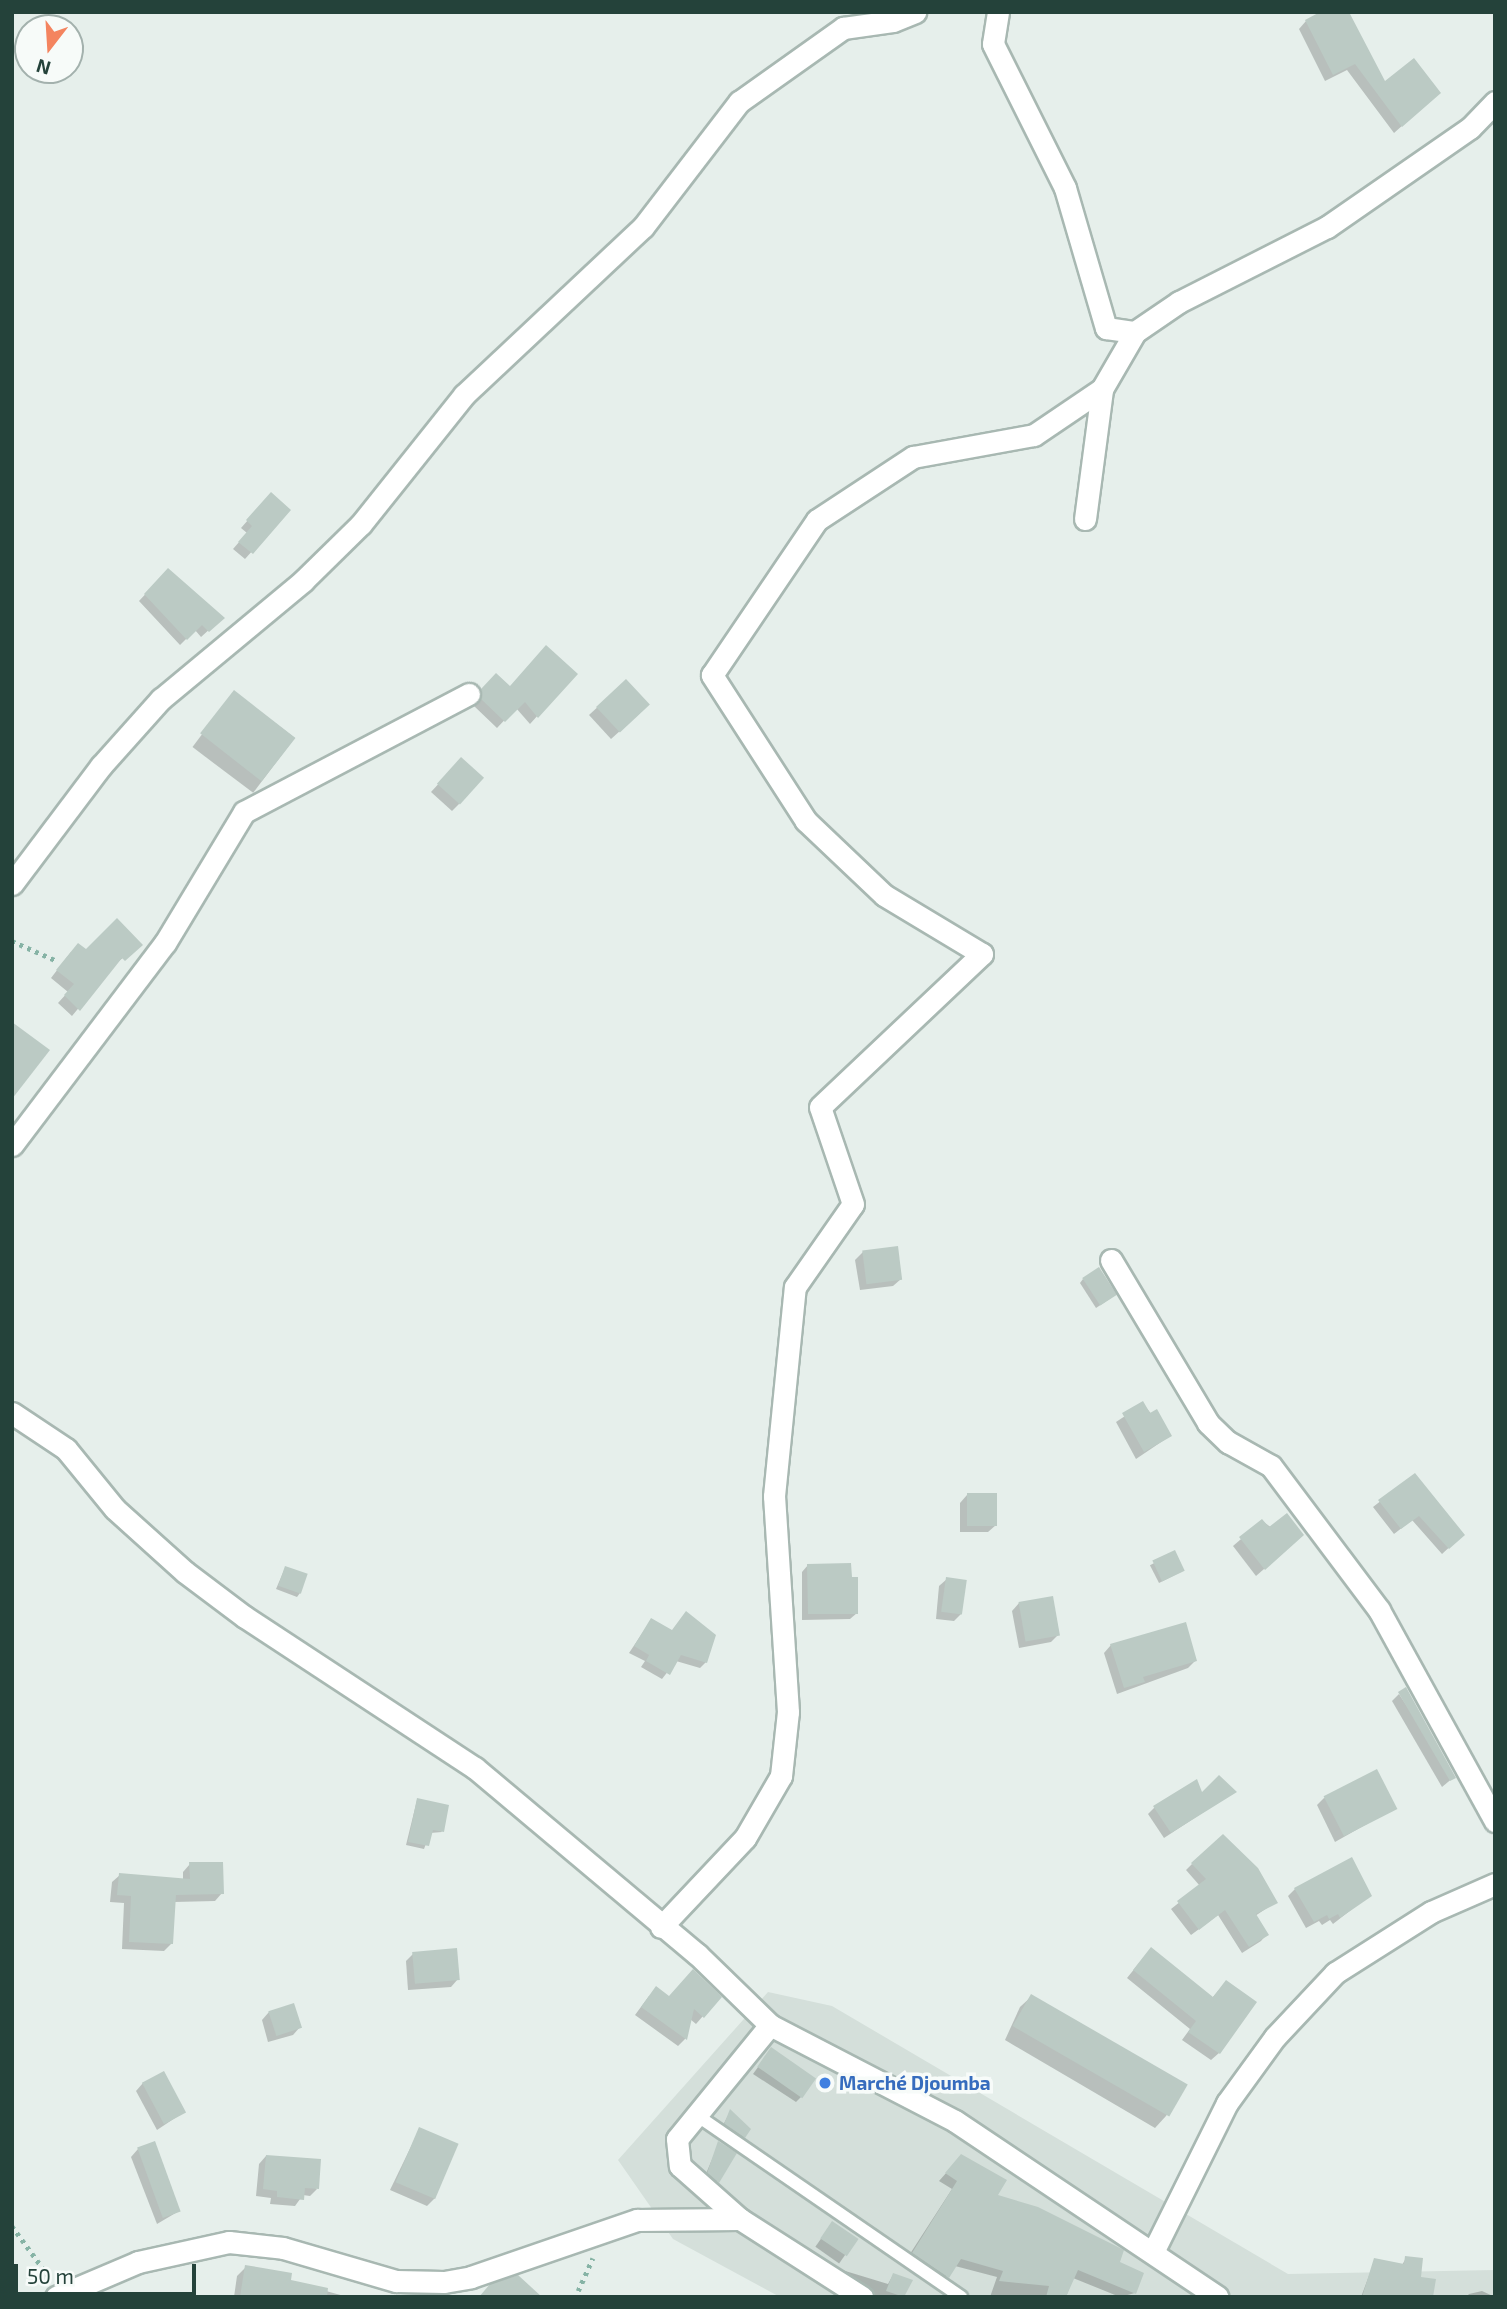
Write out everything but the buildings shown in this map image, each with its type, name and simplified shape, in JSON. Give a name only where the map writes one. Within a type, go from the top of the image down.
[{"type":"street","points":[[12,884],[101,766],[161,699],[303,581],[361,524],[464,395],[643,227],[739,102],[843,28],[894,21],[915,12]]},
{"type":"street","points":[[998,12],[993,44],[1065,188],[1106,328],[1135,332]]},
{"type":"street","points":[[1085,519],[1102,389],[1135,332],[1180,302],[1327,227],[1471,128],[1495,102]]},
{"type":"street","points":[[661,1927],[745,1839],[781,1776],[788,1712],[775,1496],[795,1287],[853,1204],[820,1107],[982,954],[884,895],[806,821],[712,675],[817,520],[914,457],[1034,435],[1102,389]]},
{"type":"street","points":[[12,1145],[165,943],[244,812],[469,694]]},
{"type":"street","points":[[1111,1259],[1208,1423],[1228,1441],[1271,1466],[1378,1610],[1495,1821]]},
{"type":"street","points":[[12,1413],[65,1449],[115,1510],[185,1572],[244,1617],[475,1768],[736,1989],[770,2025],[955,2121],[1218,2297]]},
{"type":"street","points":[[1153,2252],[1227,2103],[1275,2037],[1335,1973],[1431,1912],[1495,1884]]},
{"type":"street","points":[[770,2025],[677,2139],[680,2166],[740,2218],[862,2297]]},
{"type":"street","points":[[57,2296],[138,2262],[229,2242],[283,2248],[396,2281],[444,2281],[471,2277],[637,2220],[740,2218]]},
{"type":"lane","points":[[695,2114],[785,2180],[961,2297]]},
{"type":"path","points":[[12,941],[55,960]]},
{"type":"path","points":[[12,2226],[57,2296]]},
{"type":"shaded area","name":"Marché Djoumba","points":[[768,1992],[832,2006],[1288,2274],[1495,2270],[1495,2297],[780,2297],[673,2239],[618,2160]]},
{"type":"place","name":"Marché Djoumba","points":[[825,2083]]}]
